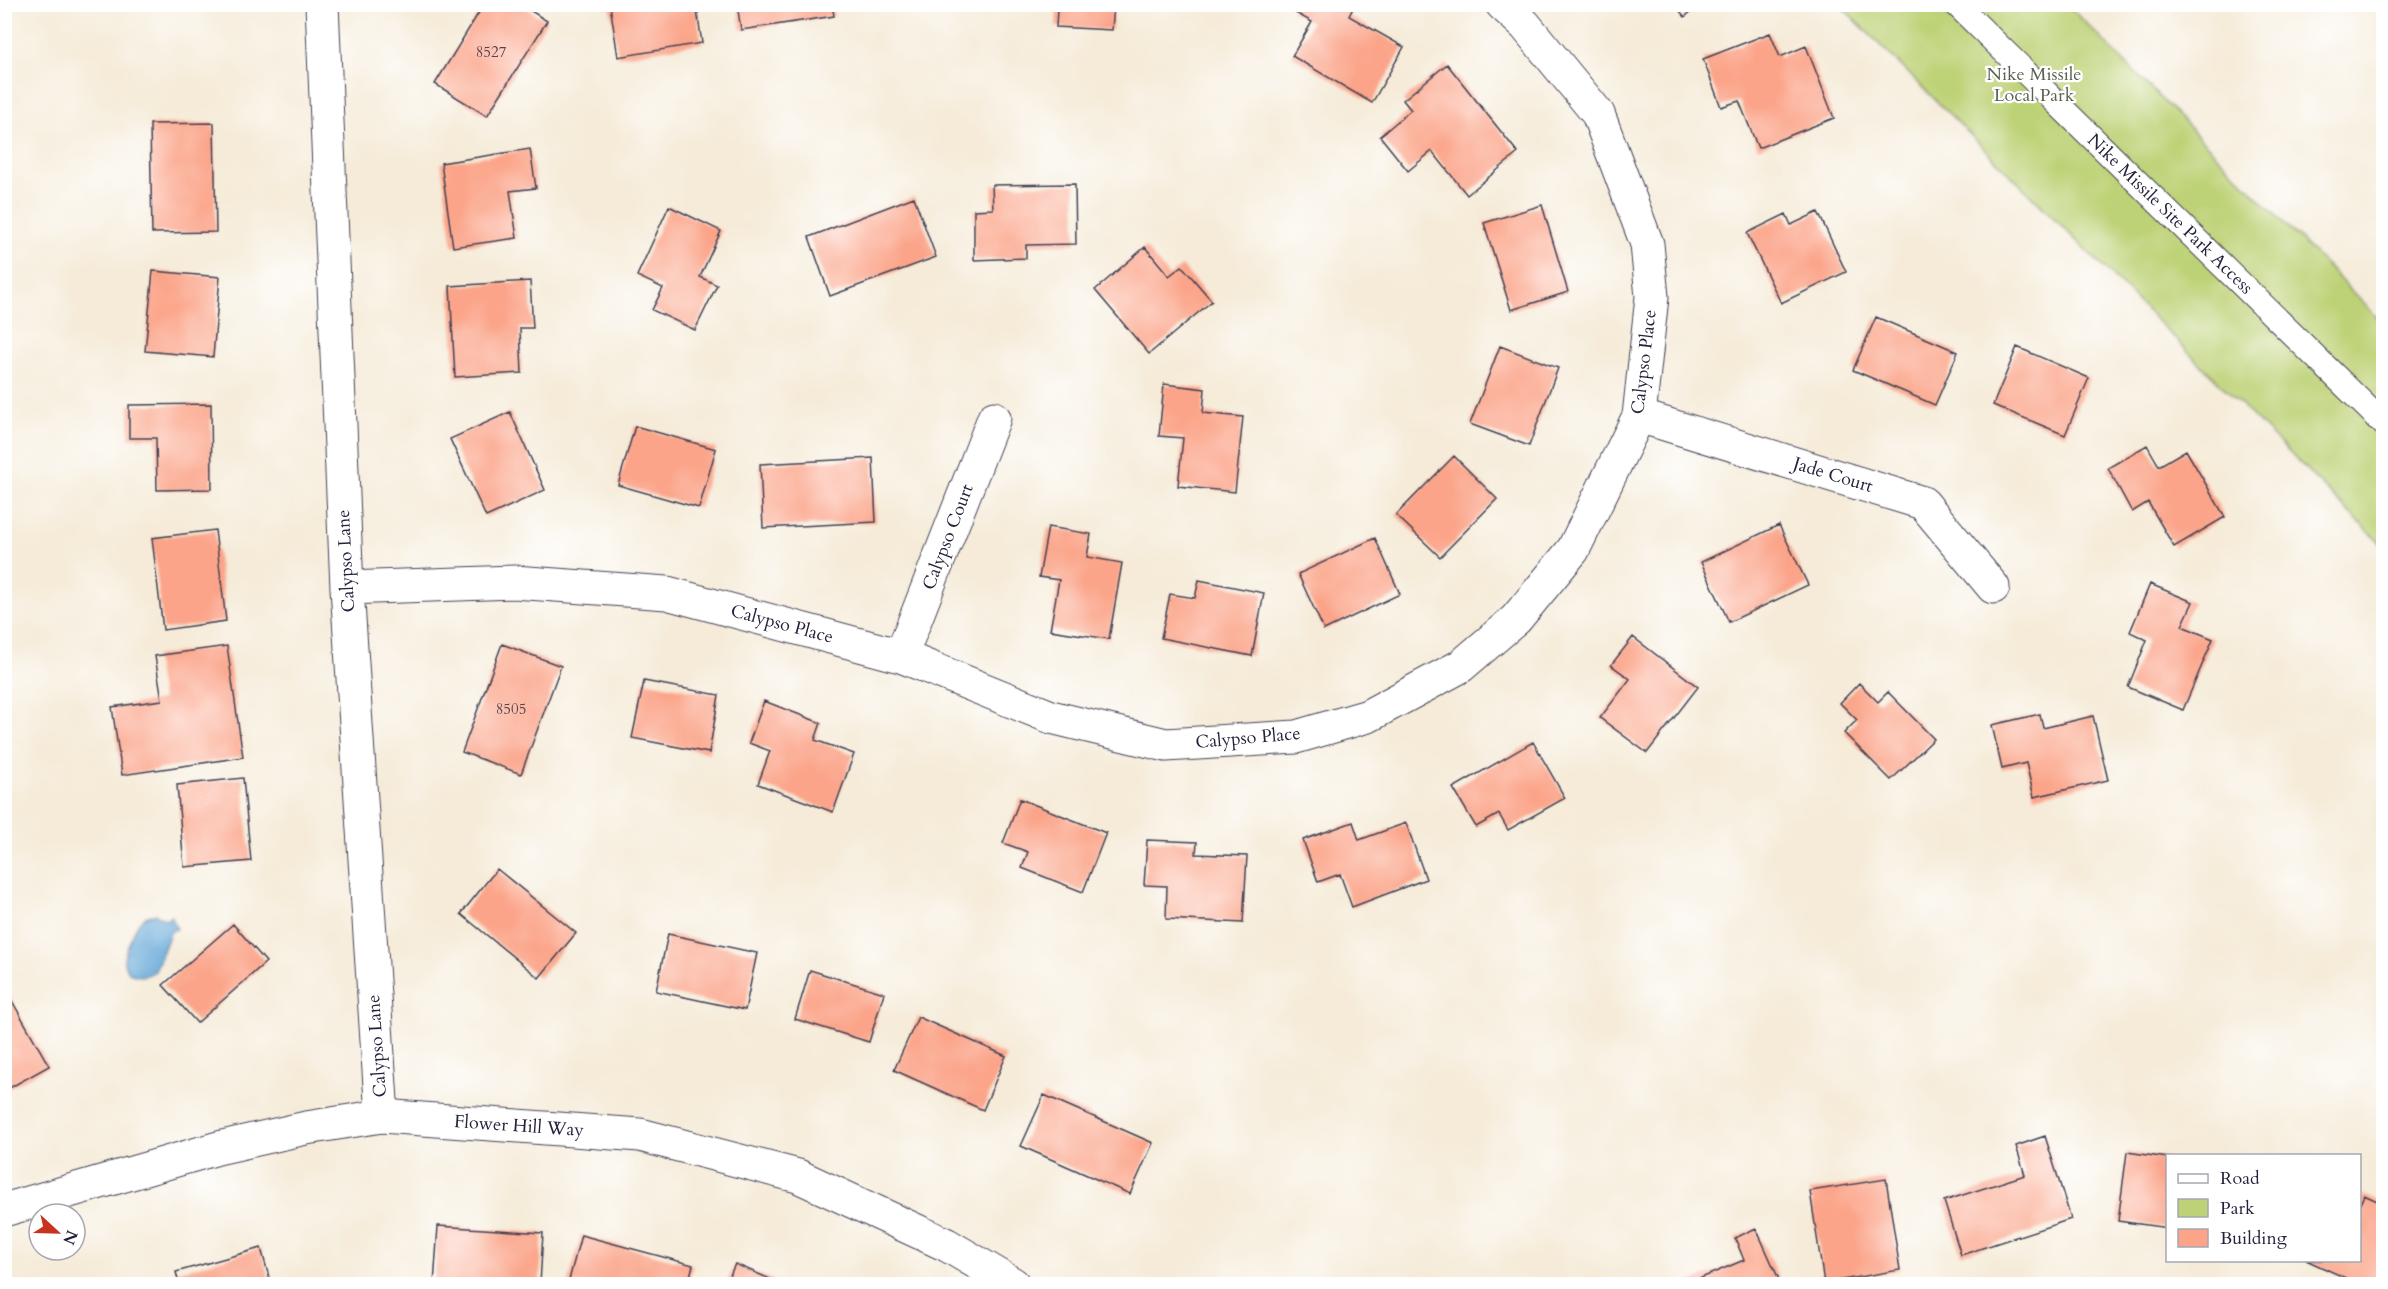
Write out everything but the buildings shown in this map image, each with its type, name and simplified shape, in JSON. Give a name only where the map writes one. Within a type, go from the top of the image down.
[{"type":"street","name":"Calypso Lane","points":[[322,4],[347,588],[382,1116]]},
{"type":"street","name":"Calypso Place","points":[[347,588],[514,582],[667,593],[901,656],[1051,717],[1166,745],[1296,737],[1368,716],[1461,666],[1516,619],[1573,550],[1639,416],[1652,297],[1647,244],[1598,114],[1525,25],[1502,4]]},
{"type":"street","name":"Jade Court","points":[[1639,416],[1923,503],[1993,587]]},
{"type":"street","name":"Calypso Court","points":[[901,656],[994,418]]},
{"type":"street","name":"Flower Hill Way","points":[[4,1210],[218,1148],[306,1128],[382,1116],[640,1135],[798,1176],[946,1245],[1013,1284]]},
{"type":"lane","name":"Nike Missile Site Park Access","points":[[1956,4],[2384,424]]},
{"type":"green space","name":"Nike Missile Local Park","points":[[1840,5],[2068,5],[2383,323],[2383,546]]},
{"type":"water","points":[[156,914],[166,920],[171,916],[177,929],[171,931],[155,971],[137,976],[129,972],[124,963],[127,947],[142,919]]}]
